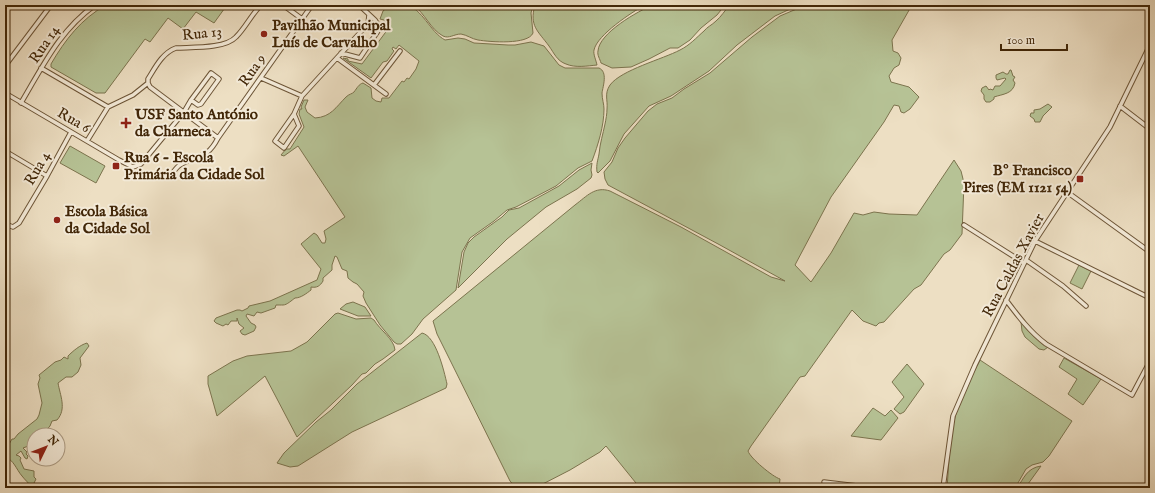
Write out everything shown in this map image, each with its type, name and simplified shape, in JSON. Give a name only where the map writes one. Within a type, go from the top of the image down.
[{"type":"street","points":[[5,66],[51,5]]},
{"type":"street","name":"Rua 14","points":[[21,103],[60,38],[68,28],[95,5]]},
{"type":"street","name":"Rua 13","points":[[148,83],[148,79],[165,54],[170,50],[176,48],[228,44],[237,37],[254,12],[261,5]]},
{"type":"street","points":[[283,5],[302,19]]},
{"type":"street","name":"Rua 9","points":[[172,174],[179,165],[206,154],[213,147],[312,5]]},
{"type":"street","points":[[341,53],[360,58],[380,28],[370,15],[359,5]]},
{"type":"street","points":[[294,114],[300,126],[284,148],[275,141],[294,114],[302,96],[368,24],[370,15]]},
{"type":"street","name":"Rua Caldas Xavier","points":[[944,488],[951,422],[955,409],[1035,241],[1103,138],[1150,45]]},
{"type":"street","points":[[374,85],[400,51]]},
{"type":"street","points":[[337,58],[386,94]]},
{"type":"street","points":[[42,68],[108,106]]},
{"type":"street","points":[[184,112],[191,100],[211,73],[219,79],[201,104],[198,105],[191,100]]},
{"type":"street","points":[[261,78],[302,96]]},
{"type":"street","points":[[87,141],[108,106],[133,95],[148,83],[150,87],[218,138]]},
{"type":"street","name":"Rua 6","points":[[5,93],[131,166],[141,164],[184,112]]},
{"type":"street","points":[[1120,106],[1150,129]]},
{"type":"street","name":"Rua 4","points":[[5,224],[13,227],[19,223],[71,132]]},
{"type":"street","points":[[6,152],[47,176]]},
{"type":"street","points":[[1067,192],[1150,252]]},
{"type":"street","points":[[964,225],[1025,261],[1062,286],[1086,306]]},
{"type":"street","points":[[1035,241],[1150,298]]},
{"type":"street","points":[[1006,300],[1036,337],[1132,395],[1150,361]]},
{"type":"street","points":[[824,482],[874,488]]},
{"type":"green space","points":[[106,5],[227,5],[214,23],[196,12],[183,29],[168,18],[150,42],[145,39],[105,93],[96,93],[51,67],[51,64],[68,38],[81,23]]},
{"type":"green space","points":[[390,5],[404,5],[412,7],[421,15],[435,32],[445,40],[458,38],[474,43],[508,45],[531,42],[544,46],[559,65],[565,68],[599,68],[602,70],[604,76],[602,93],[604,115],[592,161],[578,168],[556,186],[516,207],[507,210],[470,238],[462,252],[456,290],[423,319],[412,334],[401,344],[394,342],[380,325],[366,303],[363,296],[364,292],[357,284],[348,278],[347,271],[342,269],[337,257],[335,256],[332,270],[323,278],[321,284],[311,287],[311,290],[306,294],[295,298],[286,304],[276,305],[275,308],[261,313],[257,312],[254,316],[247,314],[246,316],[256,327],[254,331],[245,335],[242,334],[240,331],[244,328],[239,324],[237,318],[237,321],[231,321],[228,325],[226,324],[223,326],[216,323],[214,321],[216,318],[237,310],[242,311],[249,306],[270,301],[317,280],[321,269],[301,244],[314,233],[322,243],[325,243],[326,239],[324,231],[345,217],[298,146],[284,156],[281,155],[286,149],[290,149],[304,127],[299,114],[304,100],[308,100],[305,107],[307,112],[315,118],[321,117],[333,111],[348,95],[354,92],[358,86],[363,83],[371,88],[372,98],[381,102],[382,98],[389,98],[402,81],[404,82],[407,78],[409,79],[416,69],[419,61],[399,45],[396,49],[393,47],[392,49],[394,51],[387,61],[383,62],[371,78],[343,58],[348,59],[348,61],[362,64],[388,29],[384,20],[380,19],[383,11]]},
{"type":"green space","points":[[413,5],[533,5],[531,13],[533,33],[530,37],[508,42],[478,40],[461,34],[445,37],[438,33],[421,12]]},
{"type":"green space","points":[[535,5],[645,5],[624,18],[601,38],[594,50],[597,65],[573,66],[560,61],[538,32],[533,18]]},
{"type":"green space","points":[[653,5],[725,5],[717,15],[701,28],[690,40],[678,48],[670,48],[631,67],[612,68],[601,63],[598,56],[598,51],[600,44],[605,37],[629,17]]},
{"type":"green space","points":[[730,5],[799,5],[775,16],[737,45],[709,71],[671,96],[649,106],[624,134],[610,161],[598,173],[597,164],[606,116],[607,91],[610,85],[623,74],[687,46],[718,19]]},
{"type":"green space","points":[[806,5],[912,5],[892,40],[893,51],[898,53],[901,58],[899,65],[894,68],[889,76],[891,82],[909,87],[919,97],[910,109],[904,113],[901,112],[899,106],[894,105],[884,122],[831,197],[795,265],[811,282],[831,253],[854,213],[863,215],[874,212],[917,215],[954,160],[961,171],[964,183],[962,234],[950,250],[944,254],[921,285],[914,289],[884,322],[879,323],[876,326],[863,321],[852,310],[805,376],[800,377],[748,451],[762,467],[780,479],[779,488],[640,488],[606,446],[600,452],[570,470],[535,488],[516,488],[510,481],[437,334],[433,321],[583,198],[595,191],[600,190],[610,191],[681,227],[771,277],[785,281],[608,185],[604,172],[612,162],[618,148],[625,138],[648,111],[657,104],[672,98],[710,73],[752,37],[780,16]]},
{"type":"green space","points":[[1010,70],[1015,77],[1013,80],[1015,83],[1014,87],[1007,93],[994,97],[994,99],[990,102],[986,102],[981,91],[982,88],[986,86],[989,90],[993,90],[995,86],[1000,86],[1006,79],[997,80],[996,75],[1003,72],[1008,74]]},
{"type":"green space","points":[[1048,104],[1052,107],[1043,116],[1040,122],[1035,122],[1030,116],[1031,113],[1034,113],[1034,110],[1040,109]]},
{"type":"green space","points":[[70,146],[105,166],[96,183],[60,163]]},
{"type":"green space","points":[[592,163],[591,178],[577,189],[546,207],[507,239],[458,288],[464,252],[468,243],[474,237],[502,217],[509,210],[519,208],[559,186],[579,170]]},
{"type":"green space","points":[[1079,265],[1091,271],[1082,289],[1070,283]]},
{"type":"green space","points":[[353,302],[365,307],[371,316],[358,316],[340,309],[346,304]]},
{"type":"green space","points":[[338,313],[356,319],[371,318],[392,342],[395,350],[375,364],[366,373],[362,374],[297,437],[265,376],[217,416],[208,384],[208,376],[233,361],[247,356],[291,351],[307,342],[335,314]]},
{"type":"green space","points":[[1021,322],[1036,338],[1048,347],[1044,350],[1039,349],[1025,337],[1022,331]]},
{"type":"green space","points":[[422,333],[431,340],[439,355],[447,384],[446,388],[352,432],[298,466],[290,467],[277,463],[284,453],[357,384]]},
{"type":"green space","points":[[87,343],[89,346],[80,358],[81,365],[78,372],[72,377],[66,377],[58,383],[62,402],[62,411],[60,416],[57,420],[52,421],[49,427],[27,427],[37,419],[42,403],[38,384],[40,378],[39,375],[55,362],[64,357],[68,359],[68,356],[74,350]]},
{"type":"green space","points":[[1064,358],[1101,379],[1083,405],[1068,394],[1077,379],[1059,367]]},
{"type":"green space","points":[[980,360],[1072,421],[1049,456],[1043,462],[1032,465],[1026,469],[1015,488],[947,488],[950,443],[955,417],[963,395]]},
{"type":"green space","points":[[907,364],[924,384],[904,412],[900,414],[894,409],[904,397],[892,382]]},
{"type":"green space","points":[[873,408],[885,416],[891,410],[898,418],[881,440],[851,436]]},
{"type":"green space","points":[[26,428],[26,447],[23,448],[26,451],[26,458],[21,451],[16,455],[21,458],[20,460],[24,469],[34,471],[34,477],[36,479],[34,483],[38,488],[32,488],[13,462],[5,457],[5,442],[8,446],[12,439],[14,439]]},
{"type":"green space","points":[[1041,466],[1028,484],[1035,488],[1017,488],[1029,471]]},
{"type":"place","name":"Pavilhão Municipal Luís de Carvalho","points":[[264,34]]},
{"type":"place","name":"USF Santo António da Charneca","points":[[126,123]]},
{"type":"place","name":"Rua 6 - Escola Primária da Cidade Sol","points":[[116,166]]},
{"type":"place","name":"Bº Francisco Pires (EM 1121 54)","points":[[1080,179]]},
{"type":"place","name":"Escola Básica da Cidade Sol","points":[[57,220]]}]
